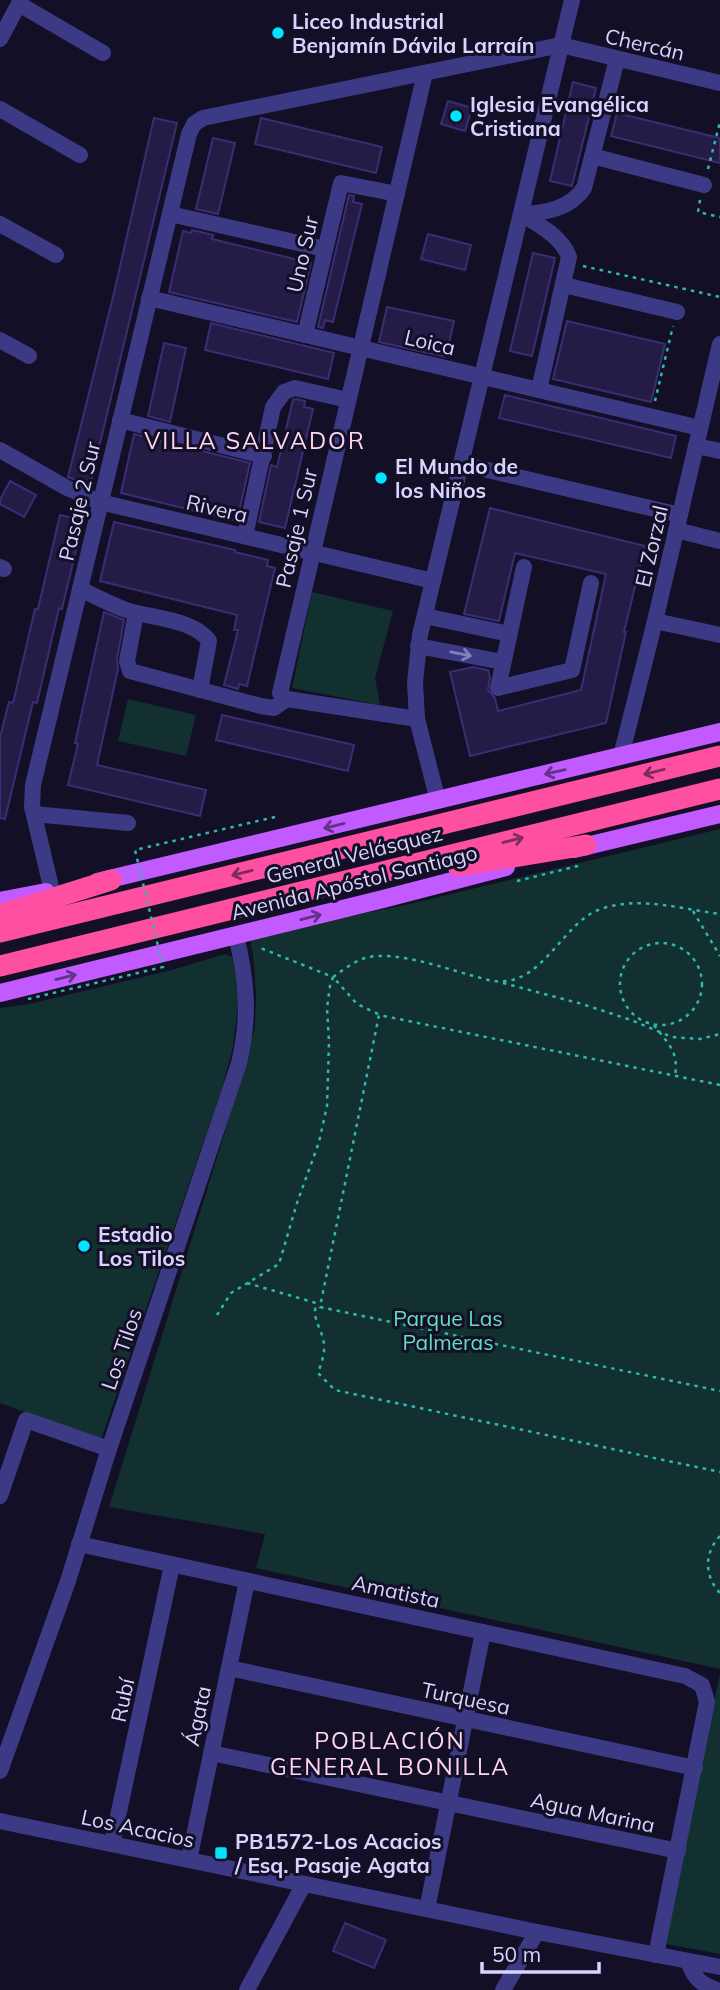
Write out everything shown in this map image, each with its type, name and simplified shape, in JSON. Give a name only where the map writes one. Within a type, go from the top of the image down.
[{"type":"highway","name":"General Velásquez","points":[[0,932],[720,756]]},
{"type":"highway","name":"General Velásquez","points":[[0,965],[720,789]]},
{"type":"highway","points":[[304,891],[586,845]]},
{"type":"highway","points":[[0,915],[111,880]]},
{"type":"main road","points":[[0,901],[111,880],[720,732]]},
{"type":"main road","name":"Avenida Apóstol Santiago","points":[[0,993],[244,940],[586,845],[720,814]]},
{"type":"street","points":[[438,801],[417,719],[415,682],[418,646],[572,0]]},
{"type":"street","points":[[0,39],[20,2],[103,52]]},
{"type":"street","points":[[425,73],[561,45]]},
{"type":"street","name":"Chercán","points":[[561,45],[720,83]]},
{"type":"street","points":[[521,214],[550,210],[568,204],[584,188],[617,59]]},
{"type":"street","name":"Pasaje 2 Sur","points":[[52,891],[31,799],[33,785],[189,134],[194,124],[203,118],[425,73]]},
{"type":"street","name":"Pasaje 1 Sur","points":[[287,699],[280,693],[281,682],[425,73]]},
{"type":"street","points":[[0,109],[80,155]]},
{"type":"street","points":[[592,156],[704,185]]},
{"type":"street","name":"Uno Sur","points":[[305,335],[341,183],[397,194]]},
{"type":"street","points":[[170,214],[325,249]]},
{"type":"street","points":[[521,214],[544,229],[565,248],[569,262],[539,390]]},
{"type":"street","points":[[0,224],[56,255]]},
{"type":"street","points":[[564,285],[677,312]]},
{"type":"street","name":"Loica","points":[[149,298],[700,428]]},
{"type":"street","points":[[0,340],[29,356]]},
{"type":"street","name":"El Zorzal","points":[[621,756],[719,353]]},
{"type":"street","points":[[246,536],[273,407],[284,392],[295,388],[348,400]]},
{"type":"street","points":[[120,420],[264,456]]},
{"type":"street","points":[[696,446],[720,452]]},
{"type":"street","name":"Rivera","points":[[0,450],[66,488],[100,502],[433,581]]},
{"type":"street","points":[[462,464],[678,523],[720,541]]},
{"type":"street","points":[[524,567],[498,688],[572,670],[591,583]]},
{"type":"street","points":[[80,589],[123,609],[191,626],[205,636],[209,641],[200,690]]},
{"type":"street","points":[[136,613],[127,661],[130,671],[274,708],[287,699],[417,719]]},
{"type":"street","points":[[425,617],[509,634]]},
{"type":"street","points":[[655,621],[720,635]]},
{"type":"street","points":[[418,646],[503,662]]},
{"type":"street","points":[[34,814],[128,823]]},
{"type":"street","name":"Los Tilos","points":[[0,1771],[79,1544],[239,1063],[247,997],[244,940]]},
{"type":"street","points":[[0,1496],[26,1420],[109,1449]]},
{"type":"street","name":"Amatista","points":[[79,1544],[685,1676],[702,1685],[707,1702],[695,1768]]},
{"type":"street","name":"Rubí","points":[[112,1844],[172,1565]]},
{"type":"street","name":"Ágata","points":[[189,1860],[247,1581]]},
{"type":"street","points":[[428,1909],[483,1632]]},
{"type":"street","name":"Turquesa","points":[[229,1668],[695,1768]]},
{"type":"street","name":"Agua Marina","points":[[211,1753],[678,1851]]},
{"type":"street","points":[[656,1955],[695,1768]]},
{"type":"street","name":"Los Acacios","points":[[1,1823],[720,1967]]},
{"type":"street","points":[[247,1990],[304,1884]]},
{"type":"street","points":[[503,1990],[537,1932]]},
{"type":"street","points":[[688,1961],[693,1976],[702,1984],[718,1990]]},
{"type":"path","points":[[720,122],[698,212],[720,217]]},
{"type":"path","points":[[569,262],[720,298]]},
{"type":"path","points":[[652,416],[677,312]]},
{"type":"path","points":[[28,999],[163,967],[135,850],[279,816]]},
{"type":"path","points":[[500,982],[515,979],[531,970],[580,922],[598,910],[649,903],[720,914]]},
{"type":"path","points":[[693,911],[720,956]]},
{"type":"path","points":[[244,940],[333,977],[357,1003],[379,1015],[720,1086]]},
{"type":"path","points":[[654,1025],[667,1025],[681,1020],[699,1000],[701,973],[686,951],[674,944],[648,944],[636,950],[626,960],[619,987],[622,1000],[630,1012],[640,1020],[654,1025],[675,1053],[675,1076]]},
{"type":"path","points":[[217,1315],[231,1293],[279,1264],[319,1142],[327,1106],[327,1008],[330,986],[333,977],[353,963],[366,957],[413,960],[582,1004],[683,1039],[720,1034]]},
{"type":"path","points":[[379,1015],[320,1307],[720,1391]]},
{"type":"path","points":[[247,1283],[316,1303],[314,1314],[324,1339],[318,1373],[335,1390],[720,1472]]},
{"type":"path","points":[[720,1536],[713,1543],[708,1555],[707,1568],[710,1580],[720,1593]]},
{"type":"green space","points":[[312,592],[393,611],[375,678],[380,705],[292,688]]},
{"type":"green space","points":[[128,699],[196,715],[186,756],[118,741]]},
{"type":"green space","name":"Parque Las Palmeras","points":[[720,829],[720,1669],[256,1568],[265,1534],[109,1507],[255,1028],[256,996],[250,937],[414,903]]},
{"type":"green space","name":"Estadio Los Tilos","points":[[225,954],[232,957],[239,996],[233,1047],[222,1088],[101,1440],[0,1403],[0,1008],[29,1004],[172,970]]},
{"type":"green space","points":[[720,1673],[720,1954],[666,1944]]},
{"type":"building","points":[[573,82],[596,88],[572,186],[550,181]]},
{"type":"building","name":"Iglesia Evangélica Cristiana","points":[[448,101],[472,108],[465,131],[441,124]]},
{"type":"building","points":[[617,113],[720,138],[720,163],[611,136]]},
{"type":"building","points":[[154,118],[177,123],[90,485],[68,477]]},
{"type":"building","points":[[261,118],[382,147],[376,173],[255,144]]},
{"type":"building","points":[[213,138],[235,143],[218,214],[196,209]]},
{"type":"building","points":[[349,195],[354,196],[353,202],[362,204],[333,322],[325,320],[323,328],[318,327]]},
{"type":"building","points":[[192,230],[213,235],[212,239],[311,263],[297,322],[169,292],[183,231],[191,233]]},
{"type":"building","points":[[428,234],[471,245],[465,270],[421,259]]},
{"type":"building","points":[[533,253],[555,258],[532,356],[510,351]]},
{"type":"building","points":[[387,307],[454,321],[446,357],[379,342]]},
{"type":"building","points":[[567,321],[665,344],[651,402],[553,379]]},
{"type":"building","points":[[211,323],[334,353],[328,379],[205,350]]},
{"type":"building","points":[[164,343],[186,348],[170,422],[148,416]]},
{"type":"building","points":[[505,395],[676,436],[671,458],[499,418]]},
{"type":"building","points":[[293,400],[305,401],[304,407],[313,409],[285,528],[259,522],[271,465],[277,467]]},
{"type":"building","points":[[134,434],[250,463],[237,521],[121,493]]},
{"type":"building","points":[[10,481],[36,495],[24,517],[0,504]]},
{"type":"building","points":[[490,508],[645,546],[606,723],[470,756],[450,672],[473,667],[488,670],[488,690],[495,698],[498,711],[581,690],[606,574],[515,553],[499,621],[464,614]]},
{"type":"building","points":[[60,515],[83,520],[37,703],[33,702],[5,819],[0,818],[0,737],[9,702],[13,703]]},
{"type":"building","points":[[114,522],[235,550],[268,560],[267,566],[275,568],[247,686],[239,684],[238,689],[224,685],[238,630],[234,630],[237,615],[100,581]]},
{"type":"building","points":[[104,612],[124,620],[117,659],[118,669],[97,765],[206,790],[200,816],[68,785]]},
{"type":"building","points":[[222,715],[354,745],[348,771],[216,740]]},
{"type":"building","points":[[345,1923],[386,1940],[374,1968],[333,1951]]},
{"type":"place","name":"Liceo Industrial Benjamín Dávila Larraín","points":[[278,33]]},
{"type":"place","name":"Iglesia Evangélica Cristiana","points":[[456,116]]},
{"type":"place","name":"El Mundo de los Niños","points":[[381,478]]},
{"type":"place","name":"Estadio Los Tilos","points":[[84,1246]]},
{"type":"place","name":"PB1572-Los Acacios / Esq. Pasaje Agata","points":[[221,1853]]},
{"type":"district","name":"VILLA SALVADOR","points":[[255,440]]},
{"type":"district","name":"POBLACIÓN GENERAL BONILLA","points":[[390,1753]]}]
